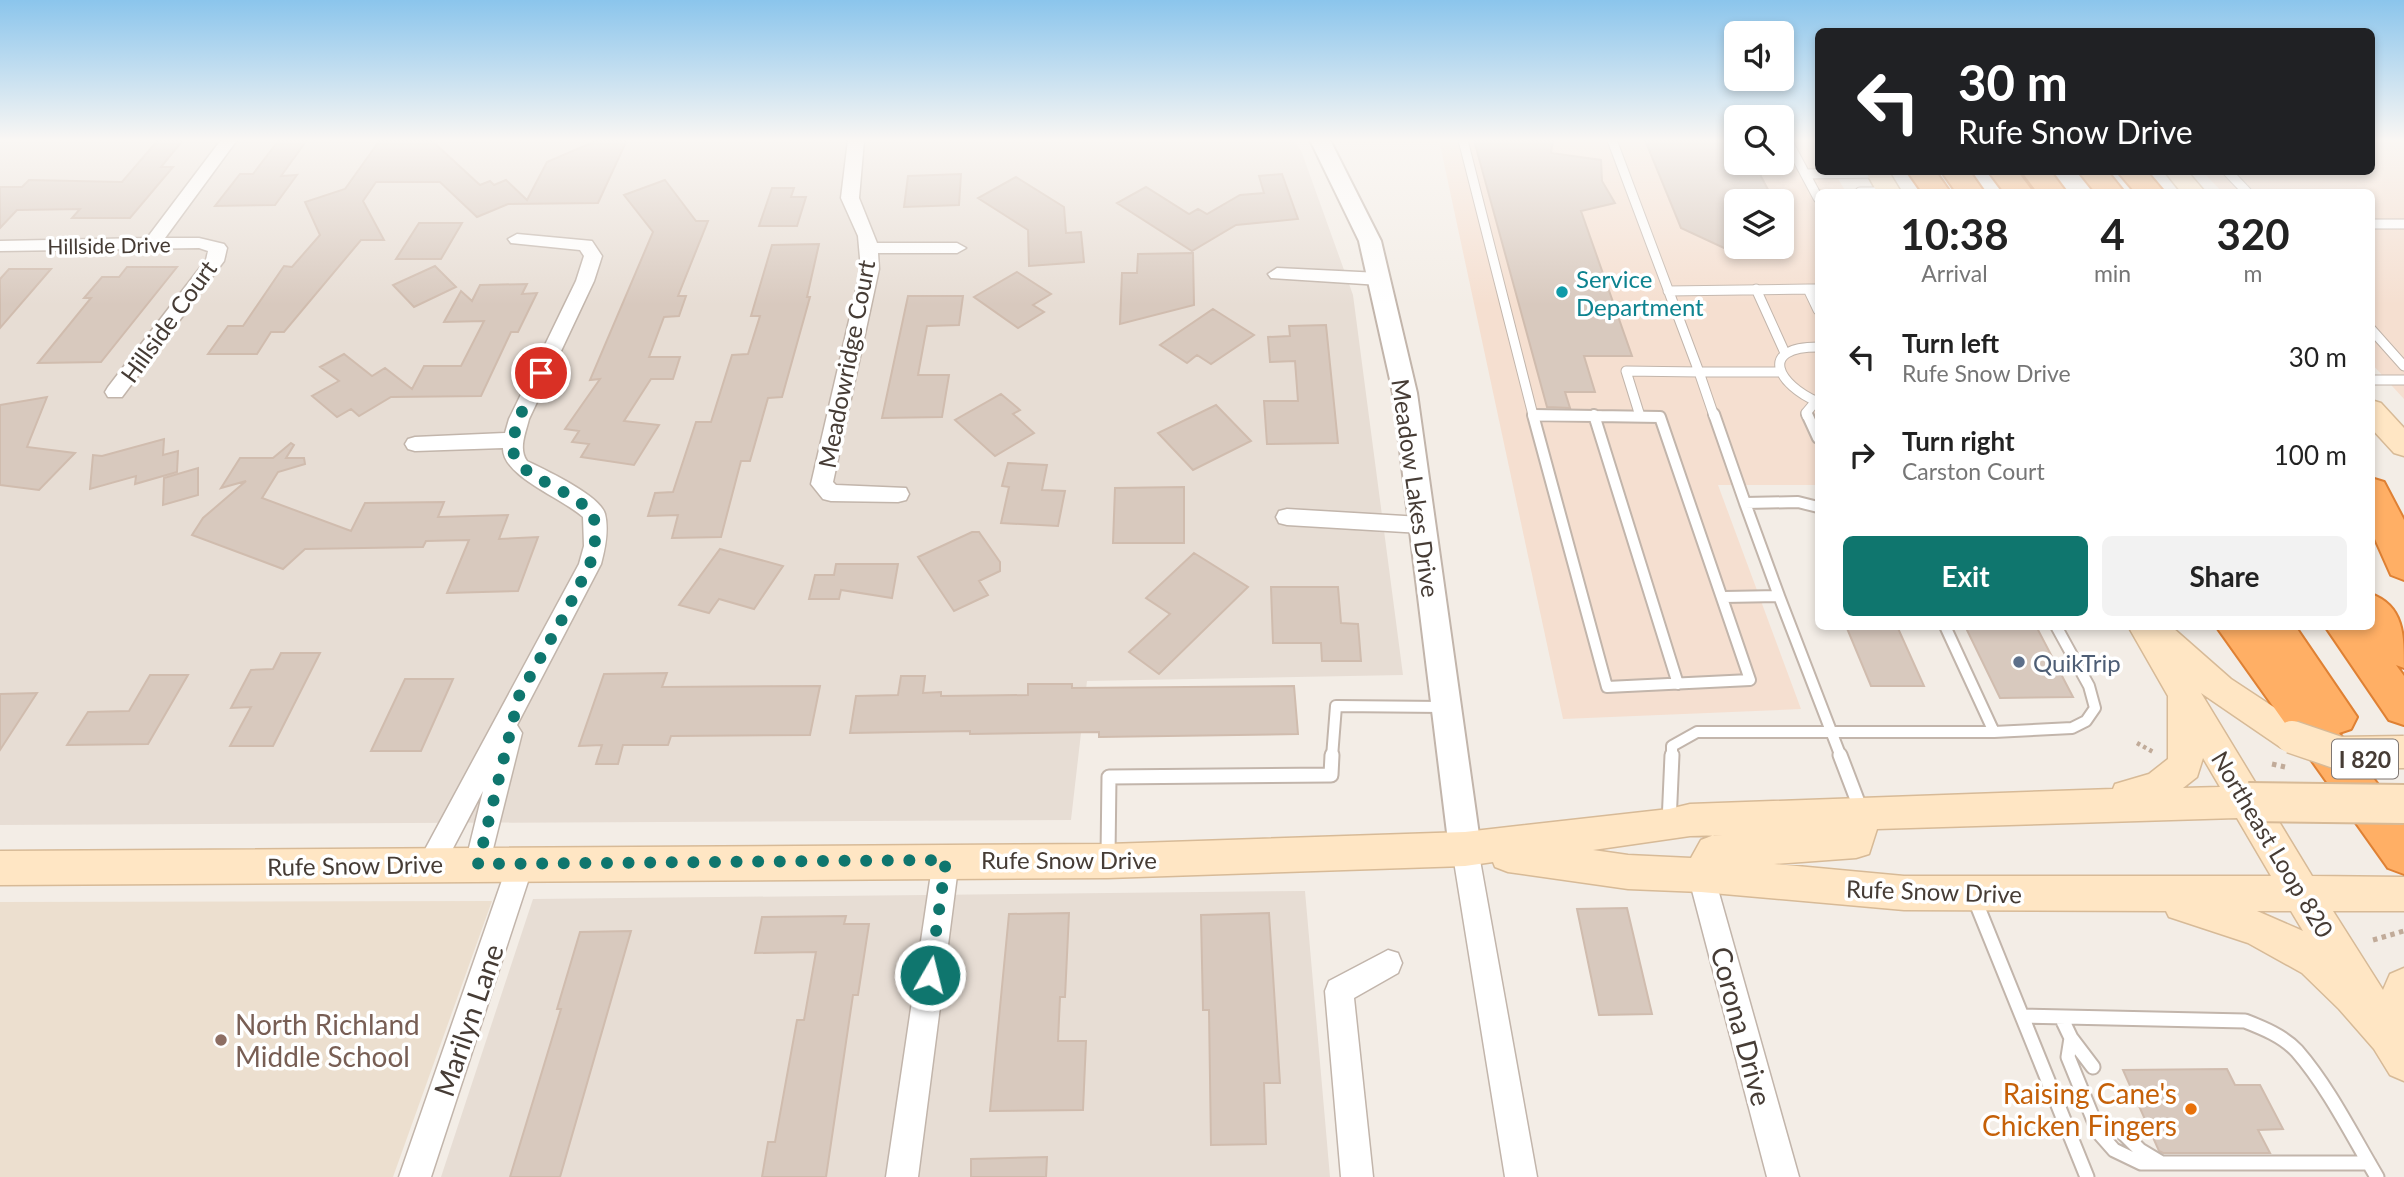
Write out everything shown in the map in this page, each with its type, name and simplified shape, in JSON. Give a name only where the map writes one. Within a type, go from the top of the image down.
[{"type":"highway","points":[[2375,497],[2404,565]]},
{"type":"highway","points":[[2375,528],[2404,565]]},
{"type":"highway","points":[[2375,560],[2404,596]]},
{"type":"highway","points":[[2375,614],[2404,652]]},
{"type":"highway","points":[[2238,630],[2404,854]]},
{"type":"highway","name":"I 820","points":[[2276,630],[2404,815]]},
{"type":"highway","points":[[2347,630],[2404,708]]},
{"type":"main road","points":[[2375,414],[2404,446]]},
{"type":"main road","name":"Northeast Loop 820","points":[[2146,630],[2395,1047]]},
{"type":"main road","points":[[2155,630],[2219,689],[2292,737],[2339,753],[2404,752]]},
{"type":"main road","points":[[2096,805],[2159,786],[2185,766],[2187,737],[2182,690]]},
{"type":"main road","name":"Rufe Snow Drive","points":[[0,868],[1108,861],[1465,849],[1669,825],[1690,820],[2096,805],[2248,802],[2404,804]]},
{"type":"main road","points":[[1702,875],[1714,852],[1856,842],[1862,814]]},
{"type":"main road","name":"Rufe Snow Drive","points":[[1465,849],[1628,872],[1702,875],[1904,893],[2404,894]]},
{"type":"main road","points":[[2144,895],[2232,919],[2297,948],[2333,974],[2395,1047]]},
{"type":"main road","points":[[2395,1047],[2404,987]]},
{"type":"street","points":[[151,245],[188,195]]},
{"type":"street","name":"Meadowridge Court","points":[[850,195],[869,248],[870,269],[822,484],[831,493],[898,494]]},
{"type":"street","name":"Meadow Lakes Drive","points":[[1347,195],[1370,241],[1405,393],[1465,849]]},
{"type":"street","points":[[431,864],[565,614],[590,564],[595,546],[594,514],[576,498],[520,466],[513,457],[513,440],[519,419],[585,281],[593,256],[586,245],[517,239]]},
{"type":"street","name":"Hillside Drive","points":[[0,246],[199,243],[218,248]]},
{"type":"street","name":"Hillside Court","points":[[115,392],[215,261],[218,248]]},
{"type":"street","name":"Meadowridge Court","points":[[869,248],[957,248]]},
{"type":"street","points":[[1277,274],[1380,279]]},
{"type":"street","points":[[415,444],[513,440]]},
{"type":"street","points":[[1287,517],[1421,526]]},
{"type":"street","points":[[478,864],[519,696]]},
{"type":"street","points":[[1465,849],[1521,1177]]},
{"type":"street","points":[[902,1177],[946,860]]},
{"type":"street","name":"Marilyn Lane","points":[[415,1177],[521,863]]},
{"type":"street","name":"Corona Drive","points":[[1702,875],[1783,1177]]},
{"type":"street","points":[[1357,1177],[1339,991],[1388,963]]},
{"type":"lane","points":[[1477,195],[1533,415],[1607,687],[1750,680],[1724,597],[1660,417],[1533,415]]},
{"type":"lane","points":[[1632,195],[1829,733],[1862,814]]},
{"type":"lane","points":[[2375,224],[2404,224]]},
{"type":"lane","points":[[1756,289],[1785,353]]},
{"type":"lane","points":[[1668,291],[1813,289]]},
{"type":"lane","points":[[2375,333],[2404,366]]},
{"type":"lane","points":[[1815,347],[1795,348],[1785,353],[1778,365],[1779,372],[1792,389],[1815,400]]},
{"type":"lane","points":[[1640,416],[1626,371],[1779,372]]},
{"type":"lane","points":[[2375,380],[2404,380]]},
{"type":"lane","points":[[1815,403],[1806,413],[1815,432]]},
{"type":"lane","points":[[1594,415],[1678,684]]},
{"type":"lane","points":[[1745,503],[1798,502],[1815,506]]},
{"type":"lane","points":[[1724,597],[1779,596]]},
{"type":"lane","points":[[1947,630],[1994,732]]},
{"type":"lane","points":[[1669,825],[1672,746],[1698,732],[1994,732],[2071,728],[2086,721],[2095,708],[2090,687],[2058,630]]},
{"type":"lane","points":[[1108,861],[1110,777],[1331,775],[1336,706],[1446,707]]},
{"type":"lane","points":[[1972,894],[2087,1177]]},
{"type":"lane","points":[[2022,1016],[2245,1021],[2269,1030],[2296,1050],[2331,1100],[2377,1177]]},
{"type":"lane","points":[[2061,1017],[2071,1038],[2093,1066]]},
{"type":"lane","points":[[2071,1038],[2067,1057],[2099,1133],[2114,1150],[2141,1163],[2369,1163]]},
{"type":"lane","points":[[2121,1131],[2140,1150],[2164,1164]]},
{"type":"path","points":[[2137,743],[2162,758]]},
{"type":"path","points":[[2374,940],[2404,931]]},
{"type":"shaded area","points":[[0,195],[1317,195],[1353,295],[1403,675],[1087,681],[1071,820],[0,825]]},
{"type":"shaded area","points":[[1451,195],[1724,195],[1724,259],[1794,259],[1794,195],[1815,195],[1815,485],[1718,485],[1801,709],[1563,719]]},
{"type":"shaded area","points":[[2375,195],[2404,195],[2404,399],[2375,367]]},
{"type":"shaded area","points":[[1305,891],[1330,1177],[441,1177],[533,899]]},
{"type":"shaded area","name":"North Richland Middle School","points":[[492,901],[393,1177],[0,1177],[0,902]]},
{"type":"building","points":[[0,195],[149,195],[130,218],[72,218],[80,209],[17,210],[0,228]]},
{"type":"building","points":[[224,195],[282,195],[275,205],[215,206]]},
{"type":"building","points":[[327,195],[367,195],[363,201],[384,240],[361,240],[284,332],[271,332],[257,354],[208,354],[228,326],[243,326],[284,266],[292,267],[320,235],[305,202]]},
{"type":"building","points":[[454,195],[522,195],[527,200],[530,195],[602,195],[598,203],[508,204],[477,217]]},
{"type":"building","points":[[624,195],[676,195],[696,221],[708,221],[678,296],[686,296],[679,316],[664,317],[649,357],[680,357],[673,379],[651,379],[624,421],[659,425],[634,465],[581,457],[589,444],[572,442],[579,431],[565,429],[600,379],[590,380],[653,232]]},
{"type":"building","points":[[770,195],[806,197],[797,226],[759,226]]},
{"type":"building","points":[[906,195],[960,195],[959,205],[904,207]]},
{"type":"building","points":[[984,195],[1045,195],[1064,207],[1066,233],[1081,232],[1084,262],[1029,266],[1028,230],[978,198]]},
{"type":"building","points":[[1132,195],[1159,195],[1189,214],[1198,209],[1207,214],[1240,195],[1289,195],[1298,219],[1236,225],[1192,251],[1117,203]]},
{"type":"building","name":"Service Department","points":[[1489,195],[1610,195],[1615,203],[1581,211],[1632,356],[1584,356],[1595,392],[1565,392],[1570,408],[1547,407]]},
{"type":"building","points":[[1667,195],[1724,195],[1724,248],[1681,228]]},
{"type":"building","points":[[419,223],[462,223],[441,259],[396,259]]},
{"type":"building","points":[[819,244],[807,297],[810,297],[782,397],[768,398],[750,461],[741,461],[721,537],[672,538],[678,515],[648,516],[655,493],[673,492],[696,422],[711,422],[732,355],[748,354],[760,316],[751,316],[772,245]]},
{"type":"building","points":[[1193,253],[1194,305],[1120,324],[1122,273],[1137,273],[1138,254]]},
{"type":"building","points":[[435,266],[456,287],[414,307],[393,285]]},
{"type":"building","points":[[127,267],[177,267],[101,362],[38,363],[91,298],[84,298],[102,277],[119,277]]},
{"type":"building","points":[[9,269],[51,269],[0,328],[0,279]]},
{"type":"building","points":[[1017,272],[1051,294],[1033,305],[1044,312],[1018,328],[974,297]]},
{"type":"building","points":[[527,284],[522,294],[537,293],[518,332],[511,332],[481,396],[391,397],[359,416],[351,409],[337,417],[312,396],[339,381],[320,367],[344,354],[372,376],[385,368],[412,389],[424,366],[461,366],[484,321],[444,322],[461,291],[472,301],[480,285]]},
{"type":"building","points":[[908,296],[963,296],[959,325],[927,326],[918,375],[949,375],[942,417],[882,418]]},
{"type":"building","points":[[1213,309],[1254,335],[1211,364],[1197,355],[1187,363],[1160,345]]},
{"type":"building","points":[[1326,325],[1338,443],[1267,444],[1264,401],[1298,401],[1295,361],[1270,362],[1268,337],[1290,336],[1289,326]]},
{"type":"building","points":[[1001,394],[1020,410],[1013,414],[1034,433],[995,456],[955,420]]},
{"type":"building","points":[[47,397],[27,447],[75,453],[39,490],[0,485],[0,405]]},
{"type":"building","points":[[1216,405],[1251,441],[1193,470],[1158,433]]},
{"type":"building","points":[[164,439],[163,455],[178,451],[177,472],[135,484],[136,476],[90,489],[93,455],[102,456]]},
{"type":"building","points":[[291,443],[294,445],[286,458],[304,458],[305,464],[278,472],[262,498],[351,531],[365,503],[444,502],[438,517],[508,515],[499,539],[538,537],[518,591],[447,593],[469,540],[426,541],[423,547],[305,549],[283,569],[192,535],[203,518],[246,481],[221,488],[240,458],[273,458]]},
{"type":"building","points":[[1008,463],[1047,465],[1042,490],[1065,491],[1058,526],[1001,523],[1009,487],[1002,486]]},
{"type":"building","points":[[198,468],[198,495],[163,505],[164,478]]},
{"type":"building","points":[[1184,487],[1184,543],[1113,543],[1115,488]]},
{"type":"building","points":[[972,532],[979,532],[1000,562],[1000,571],[979,581],[988,595],[954,611],[918,557]]},
{"type":"building","points":[[720,549],[783,566],[754,609],[719,599],[709,613],[679,605]]},
{"type":"building","points":[[1194,553],[1248,587],[1159,674],[1129,652],[1170,614],[1146,598]]},
{"type":"building","points":[[836,564],[898,564],[892,598],[841,590],[839,599],[809,599],[815,575],[834,575]]},
{"type":"building","points":[[1271,587],[1338,587],[1341,623],[1358,624],[1361,661],[1322,661],[1321,643],[1273,643]]},
{"type":"building","points":[[1848,630],[1899,630],[1924,686],[1871,686]]},
{"type":"building","name":"QuikTrip","points":[[1967,630],[2038,630],[2073,697],[2000,698]]},
{"type":"building","points":[[281,653],[320,653],[273,746],[230,746],[251,707],[231,708],[251,670],[273,669]]},
{"type":"building","points":[[667,673],[662,687],[820,686],[810,735],[671,736],[668,745],[623,745],[618,764],[596,764],[602,745],[579,746],[604,674]]},
{"type":"building","points":[[150,675],[188,675],[148,744],[67,745],[88,712],[129,711]]},
{"type":"building","points":[[901,676],[925,676],[923,693],[941,692],[941,696],[1028,695],[1028,684],[1072,684],[1072,688],[1294,686],[1298,734],[1099,737],[1099,732],[850,733],[856,696],[898,695]]},
{"type":"building","points":[[405,679],[453,679],[421,751],[371,751]]},
{"type":"building","points":[[37,693],[0,750],[0,694]]},
{"type":"building","points":[[1627,908],[1652,1014],[1599,1015],[1577,909]]},
{"type":"building","points":[[1069,913],[1065,997],[1060,997],[1058,1041],[1086,1041],[1083,1110],[990,1111],[1009,914]]},
{"type":"building","points":[[1269,913],[1280,1083],[1264,1083],[1266,1144],[1211,1145],[1209,1010],[1203,1010],[1201,915]]},
{"type":"building","points":[[846,916],[844,924],[869,924],[858,995],[853,995],[826,1177],[762,1177],[768,1142],[775,1142],[797,1020],[804,1020],[816,952],[755,953],[762,917]]},
{"type":"building","points":[[631,931],[560,1177],[510,1177],[561,1009],[557,1009],[580,932]]},
{"type":"building","points":[[2227,1069],[2235,1085],[2260,1085],[2283,1129],[2258,1130],[2270,1153],[2159,1151],[2123,1070]]},
{"type":"building","points":[[1047,1157],[1046,1177],[971,1177],[971,1159]]},
{"type":"place","name":"Service Department","points":[[1562,292]]},
{"type":"place","name":"QuikTrip","points":[[2019,662]]},
{"type":"place","name":"North Richland Middle School","points":[[221,1040]]},
{"type":"place","name":"Raising Cane's Chicken Fingers","points":[[2191,1109]]},
{"type":"route","points":[[541,373],[519,419],[513,440],[513,457],[520,466],[576,498],[594,514],[595,546],[590,564],[565,614],[519,696],[478,864],[946,860],[930,975]]}]
